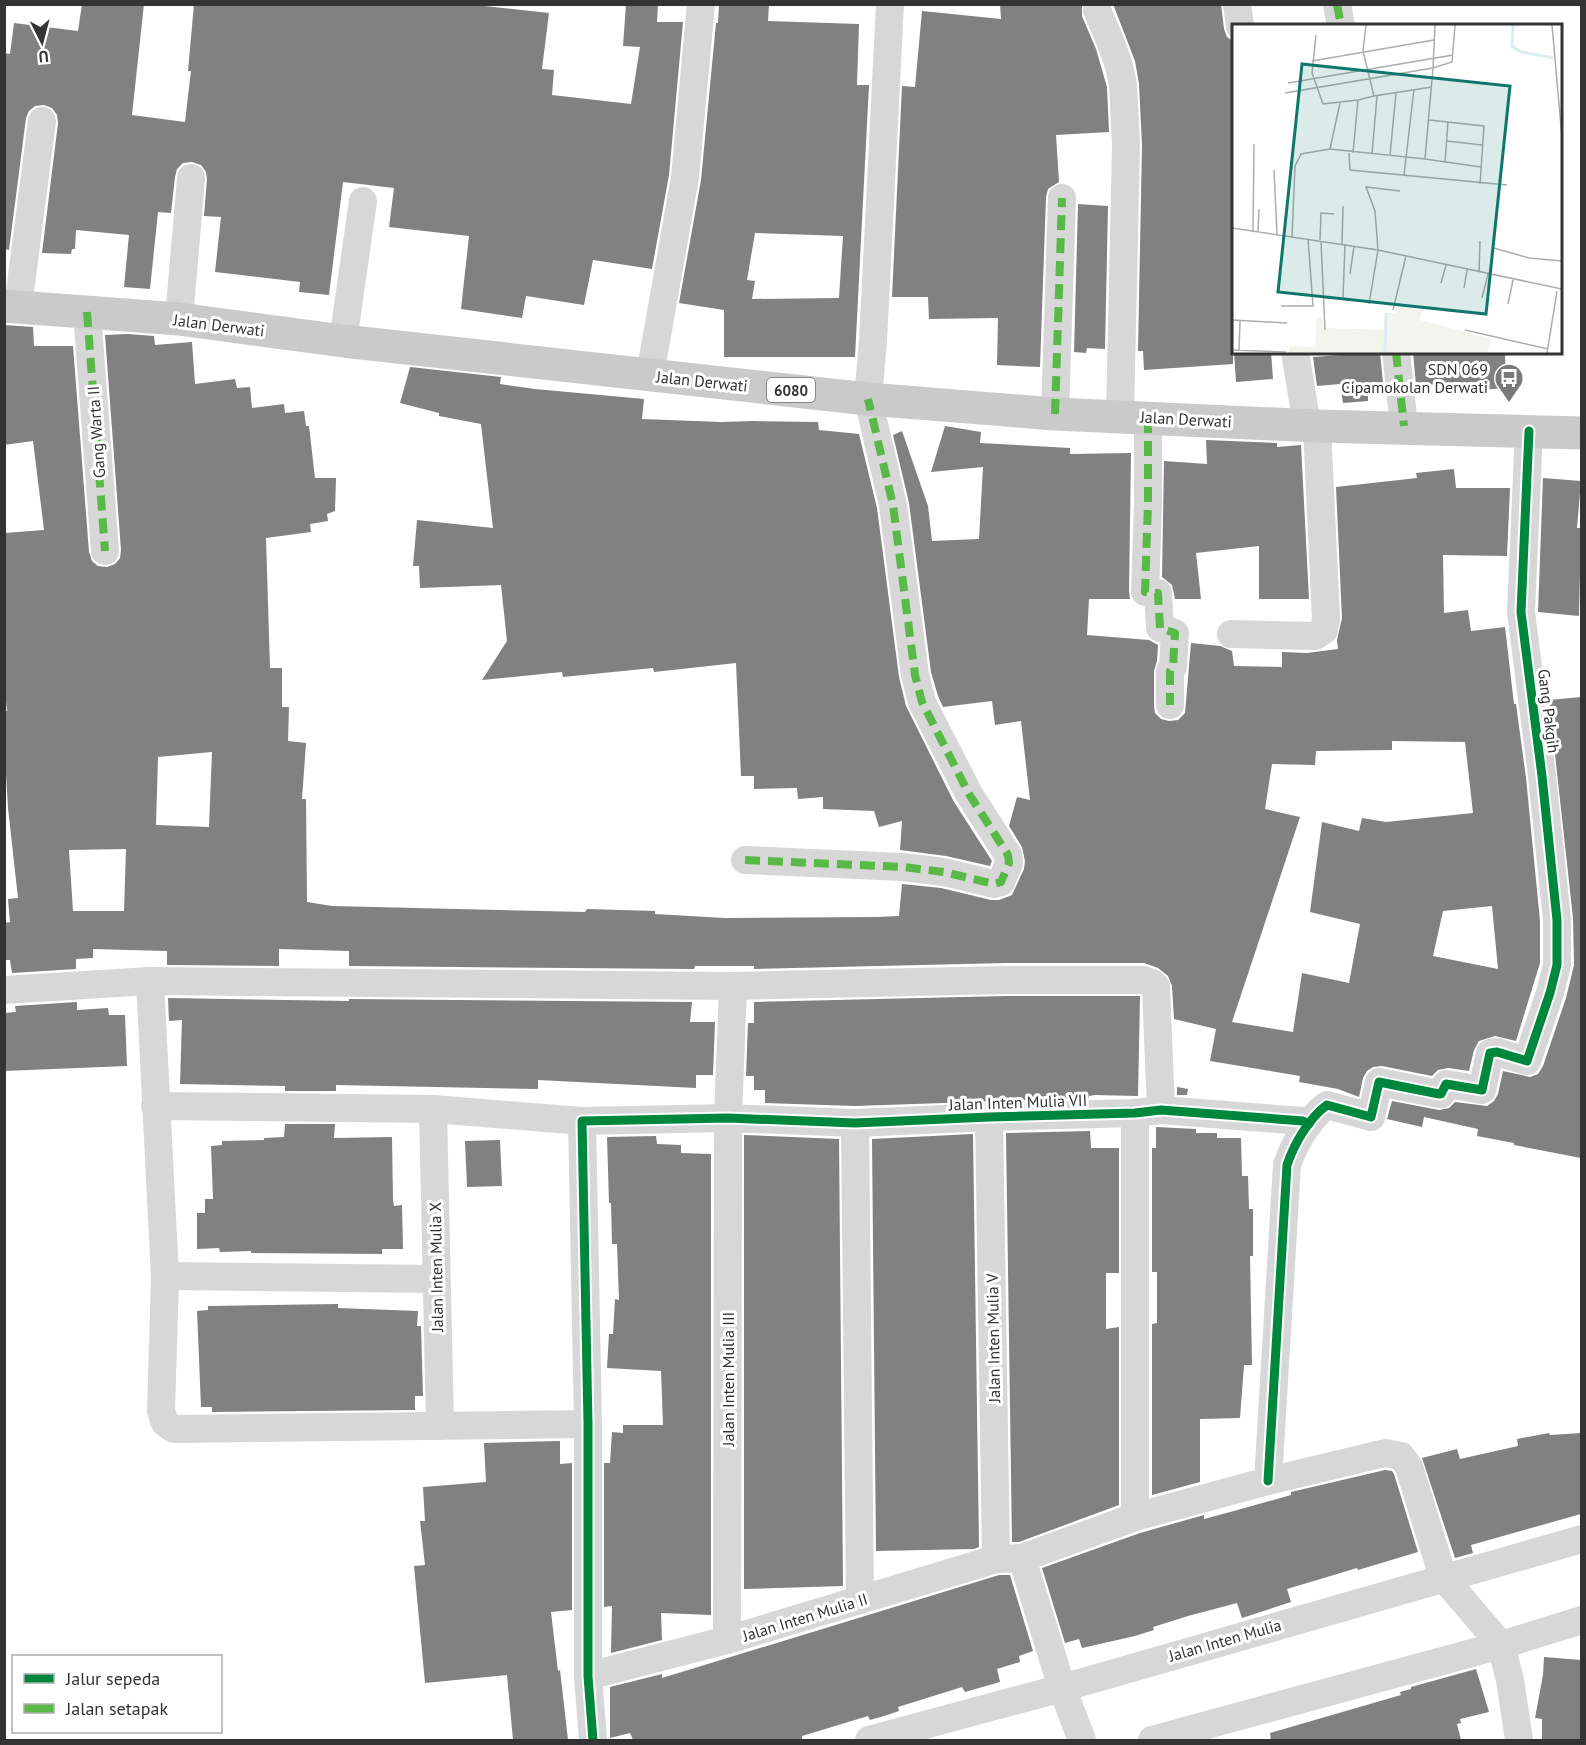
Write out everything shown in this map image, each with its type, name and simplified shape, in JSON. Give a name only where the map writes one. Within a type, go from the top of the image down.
[{"type":"main road","name":"Jalan Derwati","points":[[11,306],[179,319],[343,341],[868,399],[1055,414],[1581,433]]},
{"type":"street","points":[[650,375],[685,177],[700,4]]},
{"type":"street","points":[[745,860],[903,867],[944,872],[994,884],[1001,882],[1009,862],[1004,846],[969,794],[922,702],[918,689],[893,505],[868,399],[890,4]]},
{"type":"street","points":[[1237,4],[1240,24]]},
{"type":"street","points":[[1337,4],[1341,24]]},
{"type":"street","points":[[1097,10],[1119,66],[1123,85],[1133,417],[1148,504],[1145,592],[1158,593],[1160,628],[1174,633],[1173,668],[1170,671],[1170,705]]},
{"type":"street","points":[[11,306],[42,121]]},
{"type":"street","points":[[179,319],[191,178]]},
{"type":"street","points":[[1055,414],[1062,198]]},
{"type":"street","points":[[343,341],[363,201]]},
{"type":"street","name":"Gang Warta II","points":[[87,312],[105,551]]},
{"type":"street","points":[[1231,634],[1315,636],[1324,630],[1326,619],[1312,425],[1295,354]]},
{"type":"street","points":[[1396,354],[1404,426]]},
{"type":"street","name":"Gang Pakgih","points":[[1309,1124],[1327,1105],[1371,1118],[1379,1082],[1439,1094],[1446,1084],[1482,1090],[1490,1053],[1497,1052],[1527,1061],[1550,993],[1557,965],[1557,920],[1537,729],[1521,612],[1529,431]]},
{"type":"street","points":[[4,990],[150,981],[733,986],[994,981],[1144,980],[1152,983],[1156,987],[1148,1112],[1135,1517]]},
{"type":"street","points":[[150,981],[165,1276],[161,1411],[165,1423],[174,1429],[588,1424]]},
{"type":"street","points":[[728,1118],[733,986]]},
{"type":"street","name":"Jalan Inten Mulia VII","points":[[155,1106],[433,1108],[582,1121],[728,1118],[855,1123],[1148,1112],[1303,1121],[1309,1124]]},
{"type":"street","name":"Jalan Inten Mulia X","points":[[433,1108],[440,1426]]},
{"type":"street","name":"Jalan Inten Mulia V","points":[[989,1117],[1009,1558],[1082,1740]]},
{"type":"street","name":"Jalan Inten Mulia III","points":[[727,1640],[728,1118]]},
{"type":"street","points":[[582,1121],[588,1424],[588,1676],[593,1740]]},
{"type":"street","points":[[855,1123],[860,1600]]},
{"type":"street","points":[[1268,1481],[1287,1165],[1291,1153],[1309,1124]]},
{"type":"street","points":[[165,1276],[436,1279]]},
{"type":"street","name":"Jalan Inten Mulia II","points":[[588,1676],[727,1640],[1009,1558],[1135,1517],[1268,1481],[1385,1453],[1401,1456],[1409,1467],[1443,1577]]},
{"type":"street","name":"Jalan Inten Mulia","points":[[869,1740],[1062,1688],[1581,1539]]},
{"type":"street","points":[[1443,1577],[1501,1645],[1510,1680],[1519,1740]]},
{"type":"street","points":[[1152,1740],[1501,1645],[1581,1620]]},
{"type":"building","points":[[82,4],[144,4],[132,115],[185,122],[191,71],[188,71],[194,4],[466,4],[549,13],[542,69],[554,70],[552,95],[631,104],[640,47],[623,46],[626,4],[658,4],[657,22],[683,22],[669,175],[652,269],[593,260],[584,305],[526,296],[522,318],[461,309],[469,236],[389,227],[394,188],[343,182],[329,295],[299,292],[300,282],[215,272],[221,217],[204,216],[206,172],[201,165],[192,162],[183,163],[177,169],[171,213],[158,212],[150,289],[124,287],[129,235],[76,230],[75,249],[72,249],[71,254],[42,253],[58,123],[57,115],[52,108],[44,105],[35,106],[26,118],[9,250],[4,249],[4,53],[10,54],[14,23],[78,31]]},
{"type":"building","points":[[719,4],[769,4],[768,21],[859,24],[857,85],[869,85],[855,357],[724,357],[724,310],[679,303],[701,180],[716,23],[718,23]],"holes":[[[755,233],[843,236],[839,298],[752,299],[755,281],[747,280]]]},
{"type":"building","points":[[1000,4],[1082,4],[1082,16],[1096,49],[1107,87],[1109,132],[1056,135],[1059,182],[1048,189],[1046,197],[1040,367],[997,365],[998,318],[929,319],[928,297],[892,297],[902,86],[915,87],[922,11],[1001,19]]},
{"type":"building","points":[[1113,4],[1221,4],[1224,29],[1227,37],[1232,40],[1233,364],[1144,370],[1143,351],[1138,351],[1142,145],[1139,84],[1135,61]]},
{"type":"building","points":[[1078,204],[1108,206],[1105,349],[1087,348],[1086,353],[1074,352]]},
{"type":"building","points":[[4,325],[33,327],[34,346],[73,346],[89,552],[92,561],[98,566],[107,567],[115,564],[120,558],[121,550],[105,335],[154,336],[155,345],[192,342],[195,384],[235,379],[237,388],[250,387],[252,408],[284,404],[285,413],[304,411],[306,426],[309,426],[315,478],[336,478],[335,511],[327,514],[328,521],[310,524],[311,532],[266,538],[270,668],[282,668],[282,707],[289,707],[288,741],[306,743],[302,799],[306,799],[307,902],[332,906],[585,912],[587,909],[655,911],[655,914],[724,918],[899,916],[902,884],[941,888],[999,900],[1012,895],[1024,869],[1022,847],[1009,826],[1017,797],[1030,800],[1021,721],[995,725],[992,701],[943,707],[938,696],[931,672],[909,503],[893,435],[902,431],[928,506],[932,541],[979,539],[983,467],[931,472],[945,426],[981,432],[980,443],[1070,448],[1070,454],[1131,453],[1130,599],[1089,599],[1087,635],[1149,640],[1158,645],[1154,671],[1155,713],[1161,719],[1169,721],[1178,720],[1185,713],[1191,643],[1220,646],[1232,651],[1234,666],[1282,667],[1282,652],[1307,653],[1338,649],[1337,640],[1342,618],[1336,487],[1417,478],[1416,473],[1454,469],[1456,488],[1510,488],[1507,556],[1443,555],[1444,613],[1468,610],[1471,631],[1505,627],[1526,778],[1540,921],[1540,963],[1516,1041],[1495,1036],[1479,1041],[1474,1050],[1469,1071],[1448,1068],[1438,1070],[1432,1076],[1382,1066],[1373,1067],[1363,1078],[1359,1097],[1338,1089],[1299,1082],[1300,1076],[1210,1061],[1216,1029],[1174,1019],[1172,986],[1168,976],[1158,968],[1144,963],[1006,963],[754,969],[754,966],[695,966],[694,969],[349,966],[349,951],[279,949],[279,966],[167,965],[167,951],[93,949],[93,958],[76,959],[76,969],[12,973],[10,960],[4,960],[4,923],[10,922],[8,899],[18,898],[8,808],[4,740],[4,711],[7,711],[4,683],[4,533],[44,530],[33,441],[4,445]],"holes":[[[1392,741],[1465,742],[1473,813],[1386,822],[1362,818],[1359,831],[1322,822],[1310,912],[1360,924],[1349,983],[1302,973],[1293,1032],[1232,1022],[1300,817],[1265,809],[1272,764],[1315,765],[1316,751],[1392,750]],[[212,752],[209,827],[156,825],[158,757]],[[126,849],[124,911],[73,911],[69,850]],[[1492,906],[1498,969],[1433,956],[1443,911]]]},
{"type":"building","points":[[1234,354],[1271,354],[1273,379],[1236,382]]},
{"type":"building","points":[[1380,354],[1384,393],[1368,395],[1368,401],[1343,403],[1340,384],[1317,386],[1313,357]]},
{"type":"building","points":[[1413,354],[1505,354],[1506,388],[1455,392],[1454,384],[1416,385]]},
{"type":"building","points":[[410,367],[501,377],[500,384],[535,389],[644,399],[642,419],[818,422],[819,430],[859,434],[877,508],[899,677],[906,706],[954,802],[992,861],[990,866],[946,856],[900,850],[902,821],[879,827],[874,811],[823,809],[823,797],[798,799],[797,788],[754,789],[754,776],[741,776],[736,663],[654,672],[653,668],[563,677],[562,672],[482,680],[507,641],[501,585],[420,588],[419,566],[413,566],[417,520],[493,528],[481,424],[439,416],[439,413],[400,403]]},
{"type":"building","points":[[1206,440],[1277,443],[1277,447],[1301,445],[1309,599],[1259,599],[1259,546],[1196,553],[1201,599],[1175,599],[1172,585],[1162,577],[1164,461],[1207,464]]},
{"type":"building","points":[[1543,478],[1581,481],[1577,528],[1581,528],[1579,616],[1538,612]]},
{"type":"building","points":[[1581,697],[1581,1158],[1477,1136],[1478,1129],[1424,1117],[1422,1127],[1387,1119],[1392,1101],[1439,1110],[1449,1108],[1455,1102],[1487,1106],[1498,1094],[1503,1071],[1530,1077],[1538,1074],[1543,1066],[1566,998],[1574,965],[1573,918],[1549,700]]},
{"type":"building","points":[[1006,996],[1140,996],[1138,1096],[1095,1095],[1089,1098],[855,1106],[765,1103],[765,1090],[754,1090],[754,1076],[746,1076],[748,1023],[754,1023],[754,1002]]},
{"type":"building","points":[[168,998],[692,1002],[690,1022],[715,1022],[713,1075],[696,1075],[696,1088],[538,1080],[538,1089],[336,1085],[336,1091],[285,1091],[285,1086],[180,1084],[182,1020],[169,1021]]},
{"type":"building","points":[[77,1002],[77,1010],[108,1008],[109,1015],[125,1015],[127,1066],[4,1071],[4,1013],[16,1012],[15,1006]]},
{"type":"building","points":[[1177,1087],[1188,1089],[1187,1095],[1177,1095]]},
{"type":"building","points":[[285,1124],[335,1124],[334,1138],[392,1137],[393,1200],[394,1206],[402,1205],[403,1249],[382,1249],[382,1254],[251,1253],[251,1251],[220,1252],[219,1248],[197,1249],[197,1213],[205,1213],[205,1199],[213,1199],[211,1146],[222,1145],[222,1141],[284,1137]]},
{"type":"building","points":[[1156,1127],[1196,1129],[1196,1133],[1217,1133],[1217,1138],[1241,1138],[1242,1176],[1248,1176],[1249,1209],[1253,1209],[1253,1256],[1250,1256],[1252,1365],[1244,1365],[1240,1418],[1200,1419],[1200,1482],[1152,1495],[1152,1324],[1157,1323],[1157,1272],[1152,1272],[1152,1148],[1156,1148]]},
{"type":"building","points":[[1090,1131],[1091,1148],[1119,1148],[1119,1273],[1106,1273],[1106,1329],[1119,1327],[1119,1505],[1019,1542],[1012,1542],[1006,1133]]},
{"type":"building","points":[[973,1134],[979,1547],[974,1549],[876,1551],[872,1139]]},
{"type":"building","points":[[744,1135],[839,1139],[843,1586],[744,1589]]},
{"type":"building","points":[[656,1136],[657,1144],[681,1145],[681,1153],[711,1154],[711,1615],[661,1613],[662,1640],[611,1653],[612,1606],[604,1607],[604,1463],[610,1463],[612,1432],[623,1433],[623,1425],[663,1425],[661,1371],[607,1368],[609,1334],[613,1334],[615,1299],[619,1300],[617,1244],[612,1244],[607,1137]]},
{"type":"building","points":[[500,1140],[502,1186],[467,1187],[465,1141]]},
{"type":"building","points":[[338,1304],[338,1308],[418,1311],[417,1326],[421,1326],[423,1396],[415,1396],[415,1410],[212,1412],[212,1407],[201,1407],[197,1311],[208,1310],[208,1306]]},
{"type":"building","points":[[1549,1433],[1550,1435],[1581,1433],[1581,1514],[1471,1545],[1473,1553],[1455,1558],[1422,1458],[1457,1449],[1460,1459],[1518,1446],[1517,1439]]},
{"type":"building","points":[[560,1441],[560,1464],[572,1463],[572,1610],[551,1612],[568,1740],[513,1740],[507,1675],[425,1683],[414,1566],[425,1565],[420,1521],[425,1521],[423,1487],[486,1482],[484,1443]]},
{"type":"building","points":[[1385,1470],[1392,1471],[1394,1474],[1418,1552],[1287,1589],[1291,1602],[1242,1618],[1237,1603],[1153,1627],[1154,1630],[1135,1636],[1082,1648],[1079,1639],[1065,1643],[1042,1568],[1140,1533],[1204,1515],[1204,1519],[1291,1495],[1291,1492]]},
{"type":"building","points":[[999,1575],[1010,1575],[1033,1651],[1019,1656],[1020,1662],[997,1669],[1000,1682],[965,1692],[962,1687],[898,1707],[899,1711],[884,1716],[870,1720],[868,1716],[802,1736],[802,1740],[633,1740],[630,1733],[610,1738],[610,1687],[662,1674],[662,1678]]},
{"type":"building","points":[[1544,1657],[1581,1660],[1581,1740],[1542,1740],[1542,1719],[1535,1718]]},
{"type":"building","points":[[1476,1669],[1489,1712],[1460,1719],[1461,1723],[1457,1724],[1461,1740],[1271,1740],[1270,1733],[1401,1695],[1400,1692],[1411,1689],[1411,1687]]},
{"type":"marked path","points":[[1337,4],[1341,24]]},
{"type":"marked path","points":[[1055,414],[1062,198]]},
{"type":"marked path","points":[[87,312],[105,551]]},
{"type":"marked path","points":[[1396,354],[1404,426]]},
{"type":"marked path","points":[[745,860],[903,867],[944,872],[994,884],[1001,882],[1009,863],[1008,855],[969,794],[922,702],[915,675],[893,505],[868,399]]},
{"type":"marked path","points":[[1148,418],[1145,592],[1158,593],[1160,628],[1175,633],[1173,667],[1170,671],[1170,705]]},
{"type":"cycle path","points":[[1268,1481],[1287,1165],[1298,1140],[1308,1124],[1327,1105],[1371,1117],[1379,1082],[1439,1094],[1446,1084],[1482,1090],[1490,1053],[1497,1052],[1527,1061],[1557,965],[1557,920],[1542,776],[1521,612],[1529,431]]},
{"type":"cycle path","points":[[593,1740],[588,1676],[588,1424],[582,1121],[728,1118],[855,1123],[1135,1113],[1161,1110],[1303,1121],[1309,1124]]},
{"type":"place","name":"SDN 069 Cipamokolan Derwati","points":[[1509,404]]}]
